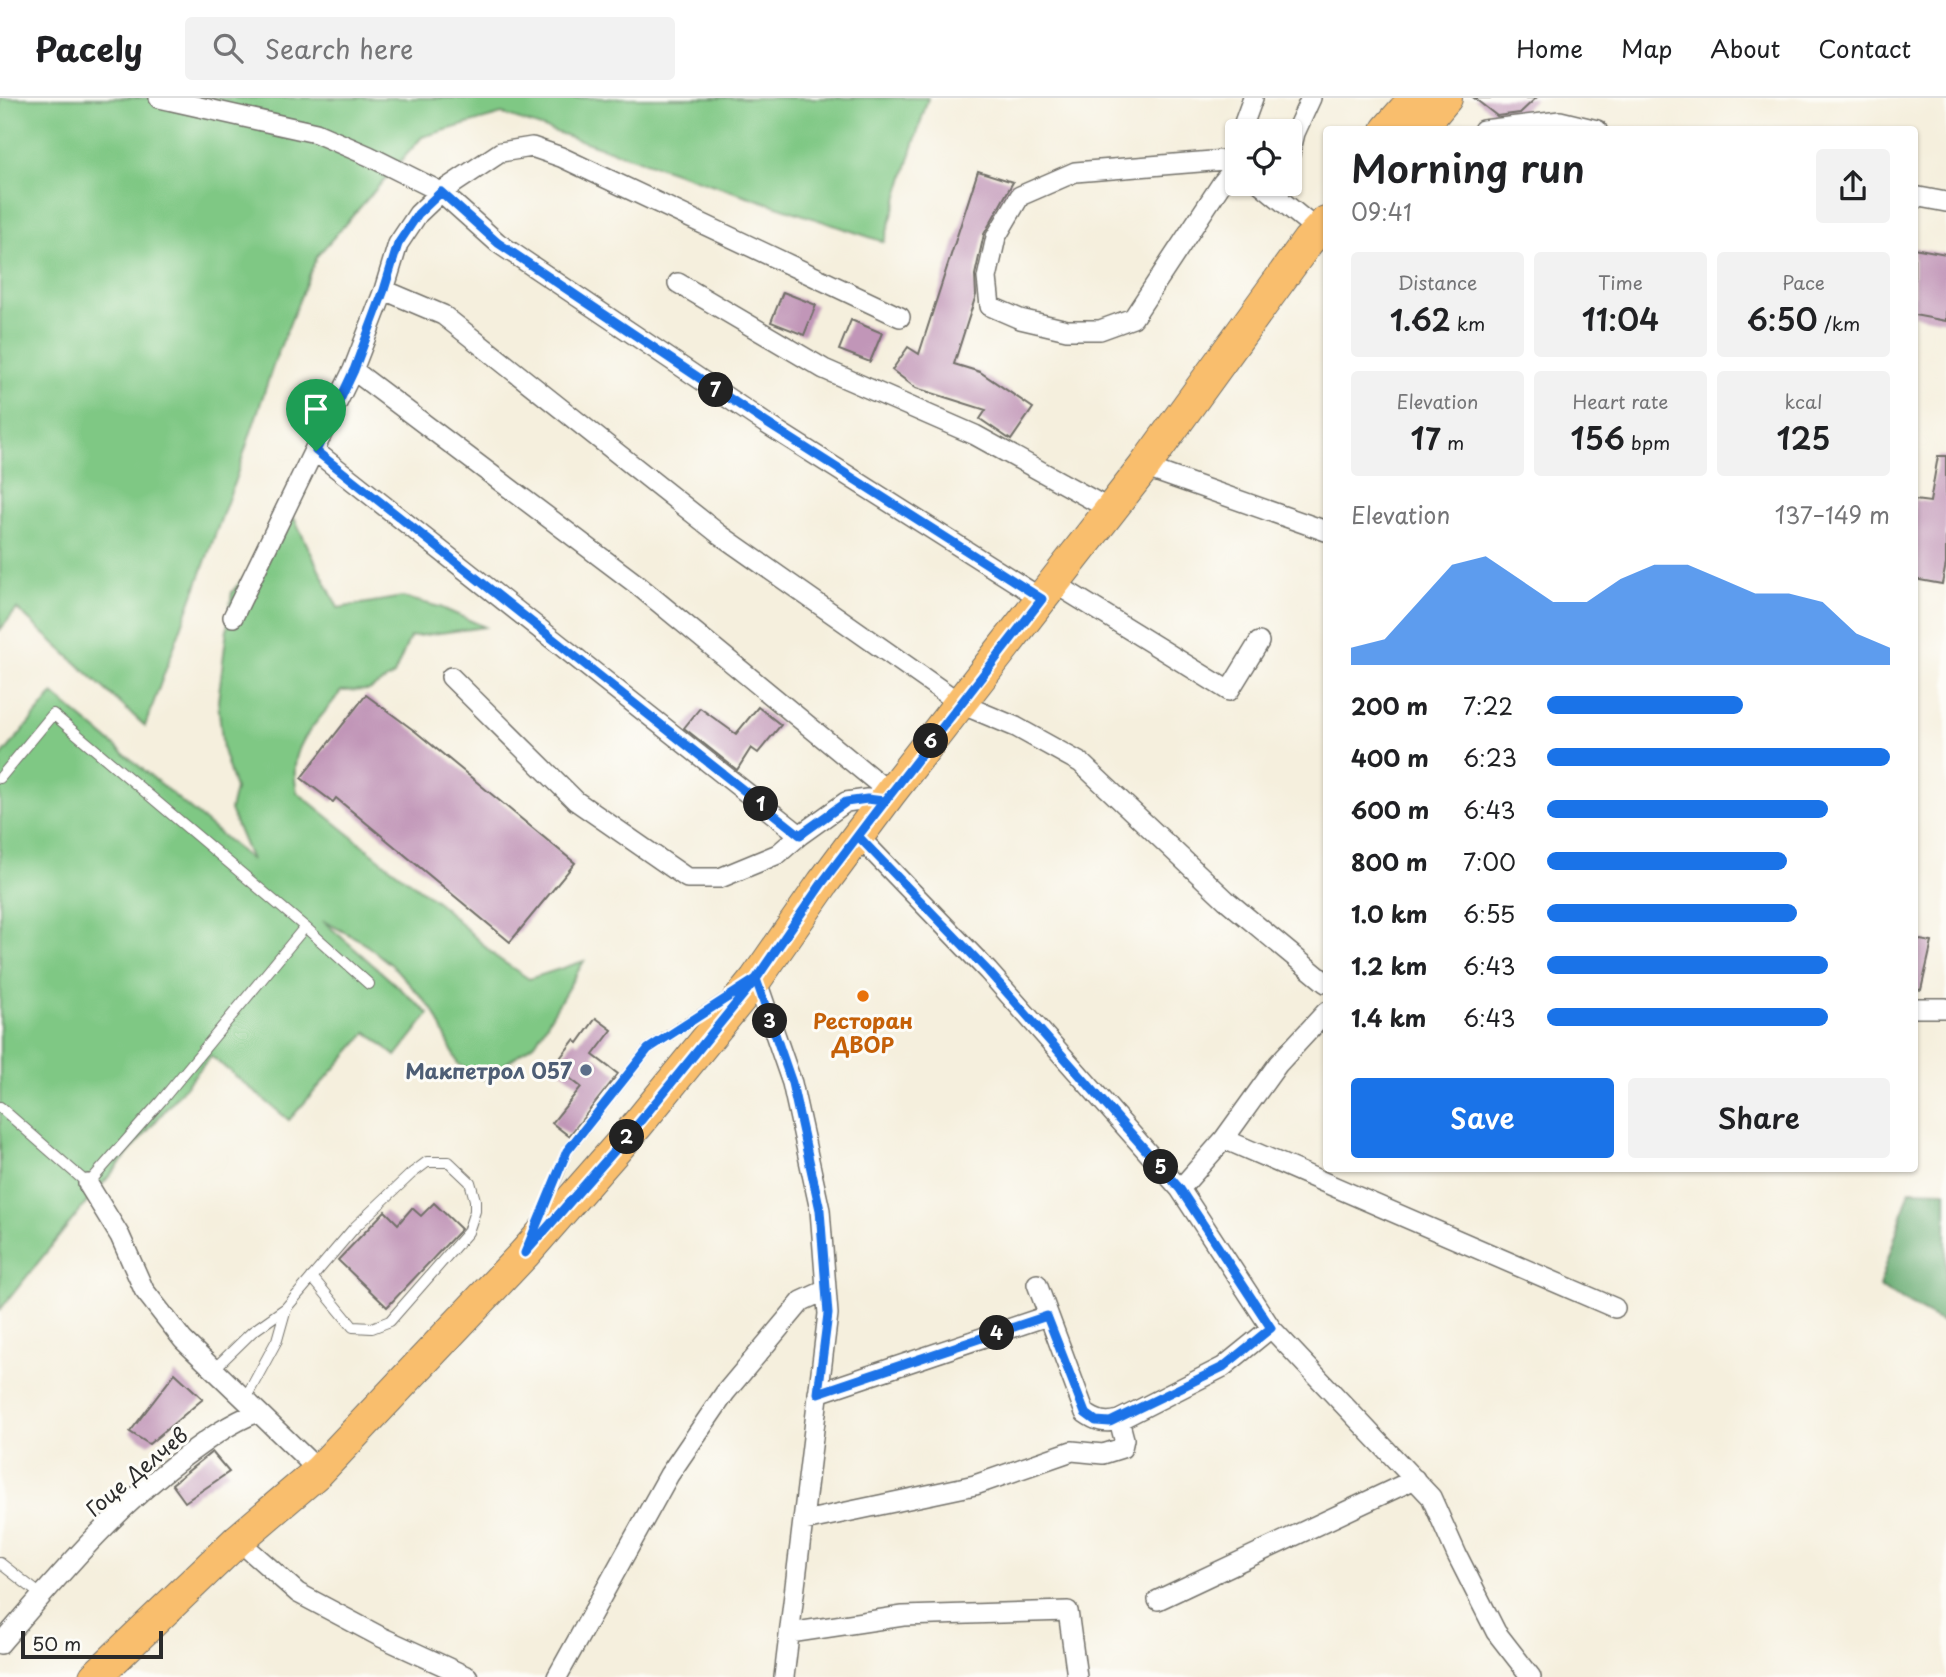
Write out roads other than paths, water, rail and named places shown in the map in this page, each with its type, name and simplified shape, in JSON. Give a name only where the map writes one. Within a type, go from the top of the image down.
[{"type":"main road","points":[[1390,126],[1415,98]]},
{"type":"main road","points":[[1422,126],[1446,98]]},
{"type":"main road","points":[[95,1677],[238,1540],[319,1471],[525,1253],[638,1124],[756,979],[822,883],[887,797],[1320,236]]},
{"type":"street","points":[[159,98],[316,134],[369,156],[441,192],[498,243],[765,422],[1048,591],[1229,691],[1259,642]]},
{"type":"street","points":[[1245,119],[1252,98]]},
{"type":"street","points":[[1301,119],[1311,98]]},
{"type":"street","points":[[1517,126],[1560,121],[1581,126]]},
{"type":"street","points":[[233,617],[354,370],[398,244],[418,214],[441,192],[501,152],[532,147],[574,163],[900,317]]},
{"type":"street","points":[[1225,160],[1075,172],[1020,196],[996,237],[987,278],[990,306],[1020,319],[1067,330],[1100,330],[1133,318],[1225,179]]},
{"type":"street","points":[[1284,196],[1320,236]]},
{"type":"street","points":[[1918,197],[1946,202]]},
{"type":"street","points":[[678,283],[824,369],[975,435],[1111,510]]},
{"type":"street","points":[[384,290],[443,315],[719,534],[961,704],[1016,727],[1081,763],[1226,900],[1323,981]]},
{"type":"street","points":[[354,370],[635,583],[887,797]]},
{"type":"street","points":[[316,451],[800,835]]},
{"type":"street","points":[[1144,467],[1323,530]]},
{"type":"street","points":[[451,677],[576,801],[687,878],[720,878],[778,854],[846,802],[887,797]]},
{"type":"street","points":[[858,836],[988,971],[1180,1189],[1271,1328],[1431,1496],[1496,1632],[1531,1677]]},
{"type":"street","points":[[756,979],[792,1083],[820,1210],[828,1314],[784,1677]]},
{"type":"street","points":[[1918,1008],[1946,1008]]},
{"type":"street","points":[[1180,1189],[1224,1139],[1278,1064],[1323,1015]]},
{"type":"street","points":[[1224,1139],[1615,1308]]},
{"type":"street","points":[[88,1184],[120,1236],[144,1290],[183,1340],[212,1371],[319,1471]]},
{"type":"street","points":[[1037,1284],[1085,1413],[1096,1421],[1119,1420],[1223,1367],[1271,1328]]},
{"type":"street","points":[[557,1677],[669,1475],[725,1393],[802,1301],[826,1290]]},
{"type":"street","points":[[818,1393],[1047,1316]]},
{"type":"street","name":"Гоце Делчев","points":[[0,1644],[97,1533],[152,1481],[215,1434],[240,1419],[251,1406]]},
{"type":"street","points":[[804,1521],[975,1485],[1072,1451],[1103,1454],[1113,1452],[1122,1448],[1124,1439],[1119,1420]]},
{"type":"street","points":[[1158,1600],[1415,1479]]},
{"type":"street","points":[[238,1540],[298,1593],[382,1637],[468,1677]]},
{"type":"street","points":[[790,1633],[903,1616],[1068,1611],[1077,1677]]},
{"type":"lane","points":[[0,778],[52,713],[306,927],[369,984]]},
{"type":"lane","points":[[0,1107],[88,1184],[306,927]]},
{"type":"lane","points":[[212,1371],[252,1332],[286,1308],[312,1276],[355,1227],[411,1174],[428,1162],[449,1162],[470,1182],[475,1211],[468,1232],[390,1321],[372,1328],[353,1327],[312,1276]]},
{"type":"lane","points":[[251,1406],[277,1340],[286,1308]]},
{"type":"lane","points":[[0,1563],[41,1595]]},
{"type":"place","name":"Ресторан ДВОР","points":[[863,996]]},
{"type":"place","name":"Макпетрол 057","points":[[586,1070]]}]
